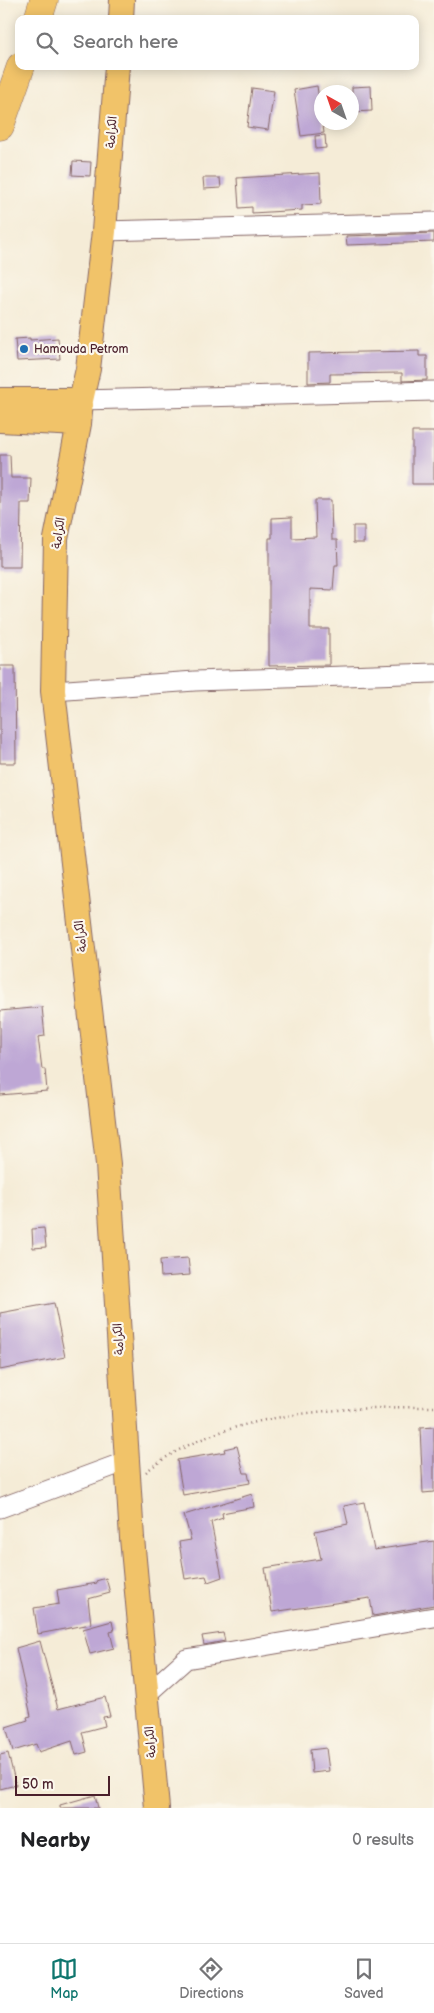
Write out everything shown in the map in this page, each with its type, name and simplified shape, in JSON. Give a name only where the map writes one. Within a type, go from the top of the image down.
[{"type":"highway","points":[[39,15],[44,0]]},
{"type":"highway","points":[[0,126],[20,70]]},
{"type":"main road","points":[[121,15],[122,0]]},
{"type":"main road","name":"الكرامة","points":[[117,70],[104,231],[88,369],[56,538],[53,691],[108,1164],[127,1460],[157,1808]]},
{"type":"main road","points":[[40,412],[88,369]]},
{"type":"main road","points":[[0,400],[79,424]]},
{"type":"main road","points":[[0,420],[40,412],[81,400]]},
{"type":"main road","points":[[40,412],[64,442],[72,459]]},
{"type":"street","points":[[104,231],[434,222]]},
{"type":"street","points":[[81,400],[434,391]]},
{"type":"street","points":[[53,691],[195,681],[434,673]]},
{"type":"street","points":[[0,1508],[127,1460]]},
{"type":"street","points":[[147,1694],[186,1659],[434,1617]]},
{"type":"path","points":[[129,1486],[166,1455],[201,1438],[289,1414],[390,1407],[434,1407]]},
{"type":"building","points":[[371,86],[372,111],[359,112],[359,87]]},
{"type":"building","points":[[314,87],[314,130],[324,130],[324,133],[301,136],[294,90]]},
{"type":"building","points":[[252,88],[274,91],[268,130],[247,127]]},
{"type":"building","points":[[325,135],[326,148],[316,149],[315,136]]},
{"type":"building","points":[[73,161],[91,162],[90,176],[72,175]]},
{"type":"building","points":[[320,173],[321,204],[302,205],[302,210],[252,213],[252,207],[239,208],[237,178]]},
{"type":"building","points":[[203,178],[220,178],[221,188],[204,189]]},
{"type":"building","points":[[434,233],[434,242],[347,245],[346,236]]},
{"type":"building","points":[[30,338],[30,340],[58,338],[60,359],[17,361],[15,339]]},
{"type":"building","points":[[419,351],[419,356],[427,356],[427,380],[402,381],[402,373],[330,374],[330,382],[308,383],[308,353]]},
{"type":"building","points":[[412,432],[434,432],[434,484],[412,484]]},
{"type":"building","points":[[0,455],[10,455],[11,478],[31,478],[30,503],[21,503],[20,567],[0,567]]},
{"type":"building","points":[[315,500],[331,500],[332,540],[337,540],[338,565],[335,565],[333,590],[310,589],[310,629],[329,629],[329,665],[269,666],[269,538],[272,538],[272,518],[292,517],[292,538],[316,537]]},
{"type":"building","points":[[353,526],[364,526],[364,543],[353,543]]},
{"type":"building","points":[[0,666],[15,666],[16,763],[0,763]]},
{"type":"building","points":[[42,1007],[45,1036],[38,1037],[42,1069],[45,1069],[47,1091],[0,1095],[0,1011]]},
{"type":"building","points":[[44,1228],[46,1247],[33,1248],[32,1229]]},
{"type":"building","points":[[188,1258],[190,1275],[161,1277],[160,1260]]},
{"type":"building","points":[[54,1303],[65,1357],[0,1370],[0,1313]]},
{"type":"building","points":[[434,1427],[434,1492],[423,1493],[420,1428]]},
{"type":"building","points":[[237,1446],[244,1473],[248,1473],[250,1483],[183,1495],[177,1460],[225,1452],[224,1449]]},
{"type":"building","points":[[252,1494],[254,1507],[222,1513],[223,1518],[211,1522],[222,1577],[208,1582],[206,1576],[185,1579],[179,1542],[191,1540],[184,1515]]},
{"type":"building","points":[[364,1502],[374,1550],[434,1541],[434,1605],[373,1616],[370,1598],[272,1612],[265,1568],[321,1559],[315,1531],[348,1524],[344,1506]]},
{"type":"building","points":[[106,1578],[110,1593],[88,1599],[91,1624],[38,1634],[34,1608],[59,1604],[57,1590],[97,1583],[96,1581]]},
{"type":"building","points":[[112,1621],[114,1631],[110,1632],[114,1648],[90,1654],[83,1629]]},
{"type":"building","points":[[223,1633],[225,1641],[204,1645],[202,1636]]},
{"type":"building","points":[[40,1641],[58,1709],[105,1697],[110,1716],[103,1717],[105,1726],[82,1732],[87,1752],[76,1755],[72,1741],[39,1752],[36,1744],[13,1751],[6,1727],[28,1720],[27,1717],[31,1716],[16,1648]]},
{"type":"building","points":[[326,1748],[329,1771],[312,1773],[310,1750]]},
{"type":"building","points":[[8,1753],[16,1785],[0,1789],[0,1755]]},
{"type":"building","points":[[95,1795],[98,1808],[60,1808],[60,1805]]},
{"type":"place","name":"Hamouda Petrom","points":[[24,349]]}]
